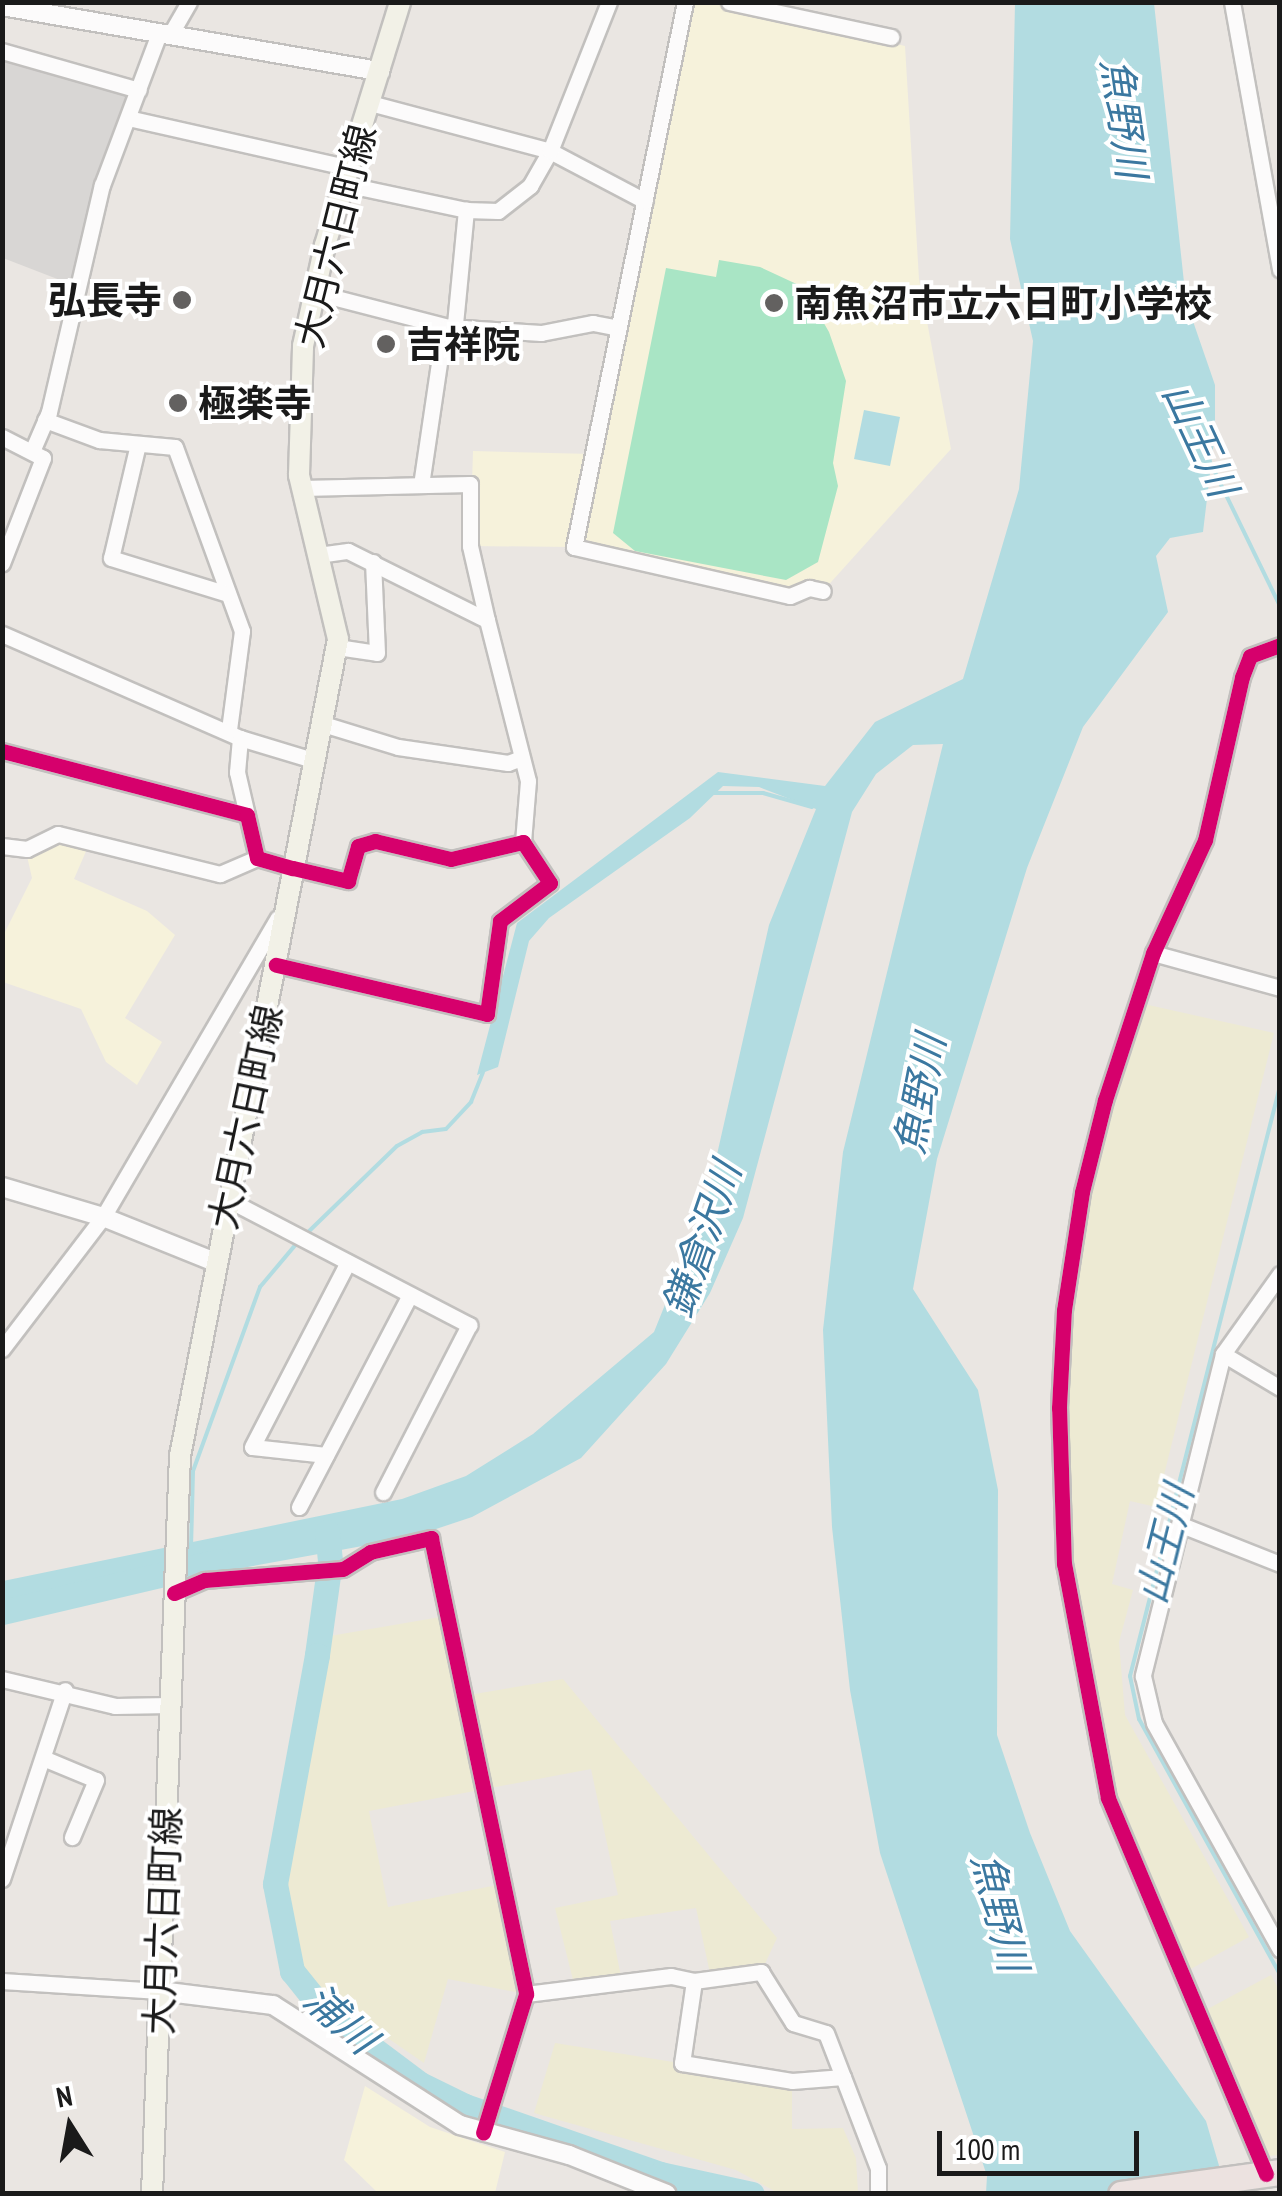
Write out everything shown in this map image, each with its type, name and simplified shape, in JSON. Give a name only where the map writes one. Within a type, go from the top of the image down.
[{"type":"highway","points":[[1121,2194],[1268,2173]]},
{"type":"main road","name":"大月六日町線","points":[[152,2194],[182,1440],[337,648],[337,622],[302,488],[303,346],[313,292],[400,2]]},
{"type":"street","points":[[33,449],[45,420],[102,186],[165,34],[190,2]]},
{"type":"street","points":[[128,118],[466,210],[498,211],[530,186],[550,152],[609,2]]},
{"type":"street","points":[[685,2],[574,547],[790,596],[809,588],[823,591]]},
{"type":"street","points":[[730,2],[890,38]]},
{"type":"street","points":[[1232,2],[1280,270]]},
{"type":"street","points":[[2,6],[380,71]]},
{"type":"street","points":[[2,52],[139,90]]},
{"type":"street","points":[[370,103],[550,152],[644,201]]},
{"type":"street","points":[[448,327],[455,324],[466,210]]},
{"type":"street","points":[[313,292],[448,327],[541,333],[593,323],[619,328]]},
{"type":"street","points":[[421,485],[448,327]]},
{"type":"street","points":[[45,420],[99,440],[175,446],[228,594],[243,654],[234,734],[236,772],[257,858]]},
{"type":"street","points":[[2,437],[33,449],[43,458],[2,563]]},
{"type":"street","points":[[138,444],[111,558],[228,594]]},
{"type":"street","points":[[276,966],[487,1014],[500,920],[550,884],[523,842],[531,808],[470,546],[470,484],[302,488]]},
{"type":"street","points":[[318,555],[348,551],[487,620]]},
{"type":"street","points":[[337,648],[377,654],[373,562]]},
{"type":"street","points":[[2,634],[234,734],[316,761]]},
{"type":"street","points":[[1268,2173],[1108,1798],[1064,1564],[1059,1408],[1064,1310],[1086,1174],[1153,953],[1205,840],[1250,656],[1280,645]]},
{"type":"street","points":[[323,724],[398,747],[508,762],[521,758]]},
{"type":"street","points":[[2,751],[246,815]]},
{"type":"street","points":[[2,846],[27,849],[58,834],[220,874],[257,858],[348,881],[358,846],[375,841],[452,859],[523,842]]},
{"type":"street","points":[[3,1347],[103,1217],[244,982],[288,896]]},
{"type":"street","points":[[1153,953],[1280,988]]},
{"type":"street","points":[[2,1187],[103,1217],[215,1262]]},
{"type":"street","points":[[228,1200],[469,1324],[384,1492]]},
{"type":"street","points":[[326,1455],[252,1447],[348,1262]]},
{"type":"street","points":[[1280,1274],[1223,1354],[1146,1644],[1147,1696],[1154,1723],[1280,1949]]},
{"type":"street","points":[[299,1507],[410,1295]]},
{"type":"street","points":[[1223,1354],[1280,1388]]},
{"type":"street","points":[[1179,1524],[1280,1564]]},
{"type":"street","points":[[174,1593],[205,1580],[344,1568],[370,1552],[431,1538],[526,1994],[482,2133]]},
{"type":"street","points":[[2,1679],[65,1690],[116,1706],[169,1706]]},
{"type":"street","points":[[2,1879],[65,1690]]},
{"type":"street","points":[[42,1758],[96,1780],[72,1838]]},
{"type":"street","points":[[526,1994],[671,1976],[694,1981],[761,1972],[793,2023],[826,2033],[878,2168],[878,2194]]},
{"type":"street","points":[[2,1981],[160,1991],[273,2004],[428,2107],[482,2133],[569,2155],[667,2194]]},
{"type":"street","points":[[694,1981],[682,2063],[792,2080],[843,2076]]},
{"type":"shaded area","name":"南魚沼市立六日町小学校","points":[[685,3],[729,3],[905,46],[919,279],[951,449],[823,591],[790,596],[574,547],[470,546],[473,451],[593,454]]},
{"type":"shaded area","points":[[2,51],[139,90],[78,287],[3,258]]},
{"type":"shaded area","points":[[60,842],[87,849],[74,879],[147,911],[175,935],[125,1018],[162,1042],[137,1085],[106,1062],[81,1009],[3,982],[2,938],[32,878],[27,856]]},
{"type":"shaded area","points":[[1135,1002],[1274,1033],[1156,1507],[1130,1501],[1112,1584],[1133,1590],[1119,1642],[1125,1715],[1249,1937],[1178,1976],[1108,1798],[1079,1665],[1059,1408],[1082,1192]]},
{"type":"shaded area","points":[[446,1616],[463,1696],[563,1679],[777,1938],[761,1972],[711,1978],[696,1908],[610,1921],[622,1982],[575,1988],[555,1908],[618,1895],[591,1769],[369,1811],[388,1907],[502,1884],[526,1994],[448,1979],[424,2063],[331,1999],[304,1970],[287,1919],[286,1884],[330,1636]]},
{"type":"shaded area","points":[[1271,1975],[1279,1990],[1279,2155],[1266,2156],[1202,2012]]},
{"type":"shaded area","points":[[555,2043],[792,2081],[792,2129],[843,2128],[856,2158],[858,2193],[778,2193],[736,2170],[534,2113]]},
{"type":"shaded area","points":[[365,2086],[430,2127],[505,2152],[495,2193],[378,2193],[344,2160]]},
{"type":"green space","points":[[719,260],[760,267],[803,287],[829,332],[846,381],[833,463],[838,486],[818,562],[786,580],[635,551],[613,533],[666,268],[716,277]]},
{"type":"water","name":"魚野川","points":[[1015,3],[1154,3],[1186,301],[1215,385],[1215,432],[1203,532],[1170,538],[1156,556],[1168,612],[1083,727],[1027,868],[937,1159],[913,1289],[978,1390],[998,1490],[997,1735],[1030,1833],[1070,1931],[1206,2121],[1227,2193],[986,2193],[987,2176],[880,1853],[850,1690],[832,1527],[823,1330],[843,1152],[943,744],[913,745],[876,774],[852,812],[743,1218],[710,1293],[666,1364],[581,1458],[472,1517],[412,1537],[220,1572],[141,1576],[3,1605],[3,1581],[402,1499],[466,1476],[533,1434],[654,1332],[706,1203],[769,925],[816,809],[759,787],[723,786],[690,818],[549,918],[529,941],[498,1067],[477,1075],[517,923],[718,772],[825,786],[875,722],[963,679],[1019,489],[1033,341],[1010,239]]},
{"type":"water","points":[[864,410],[900,417],[890,466],[854,459]]},
{"type":"waterway","name":"山王川","points":[[1210,462],[1280,606]]},
{"type":"waterway","points":[[714,793],[763,793],[812,807]]},
{"type":"waterway","points":[[304,1236],[397,1146],[422,1132],[446,1129],[471,1102],[483,1072]]},
{"type":"waterway","name":"山王川","points":[[1280,1086],[1130,1676],[1139,1719],[1280,1974]]},
{"type":"waterway","points":[[191,1548],[193,1471],[260,1287],[297,1243]]},
{"type":"waterway","name":"浦川","points":[[327,1532],[330,1561],[317,1655],[275,1884],[292,1971],[320,2006],[364,2042],[420,2084],[465,2106],[660,2174],[752,2194]]},
{"type":"waterway","name":"鎌倉沢川","points":[[2,1612],[219,1561]]},
{"type":"cycle path","points":[[1266,2174],[1108,1798],[1064,1564],[1059,1408],[1064,1310],[1082,1192],[1105,1100],[1153,953],[1205,840],[1250,656],[1280,645]]},
{"type":"cycle path","points":[[2,751],[247,815],[257,858],[293,868],[348,881],[358,846],[375,841],[451,859],[523,842],[550,883],[500,921],[487,1014],[276,965]]},
{"type":"cycle path","points":[[174,1593],[205,1580],[343,1569],[370,1552],[431,1538],[526,1994],[483,2133]]},
{"type":"place","name":"弘長寺","points":[[182,300]]},
{"type":"place","name":"南魚沼市立六日町小学校","points":[[774,303]]},
{"type":"place","name":"吉祥院","points":[[386,344]]},
{"type":"place","name":"極楽寺","points":[[178,403]]}]
